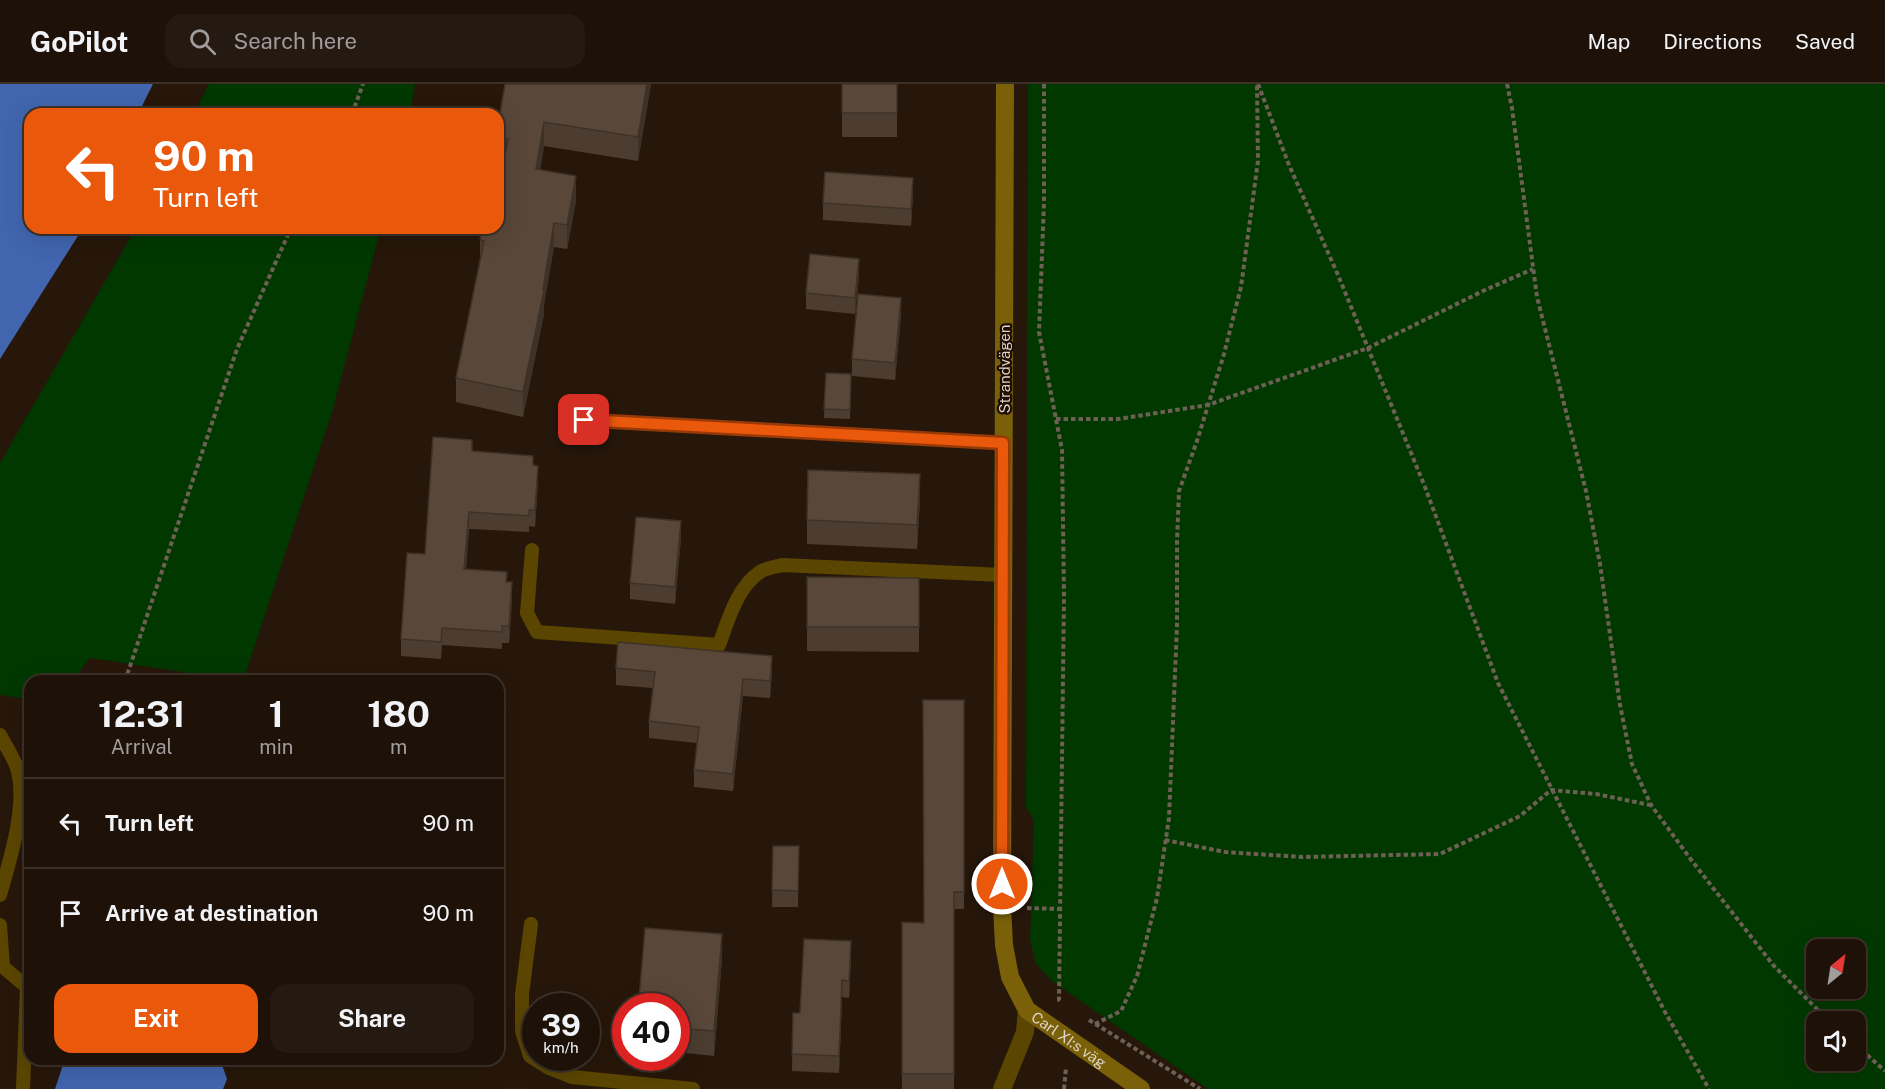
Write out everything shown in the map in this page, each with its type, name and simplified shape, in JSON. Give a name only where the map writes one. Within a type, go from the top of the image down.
[{"type":"street","name":"Strandvägen","points":[[1005,84],[1002,908],[1004,945],[1010,977],[1027,1010]]},
{"type":"street","points":[[1002,1089],[1025,1032],[1027,1010]]},
{"type":"street","name":"Carl XI:s väg","points":[[1027,1010],[1142,1089]]},
{"type":"lane","points":[[584,420],[1003,443]]},
{"type":"lane","points":[[532,550],[527,613],[537,632],[719,645],[731,613],[746,585],[761,571],[771,568],[782,566],[1003,575]]},
{"type":"lane","points":[[0,735],[17,768],[21,804],[11,857],[0,895]]},
{"type":"lane","points":[[531,924],[522,994],[522,1031],[530,1056],[549,1068],[572,1077],[693,1089]]},
{"type":"lane","points":[[0,925],[2,967],[24,985]]},
{"type":"lane","points":[[23,1089],[24,1064]]},
{"type":"path","points":[[354,108],[363,84]]},
{"type":"path","points":[[1044,84],[1044,203],[1039,332],[1062,450],[1059,1000]]},
{"type":"path","points":[[1257,84],[1425,487],[1498,683],[1665,1012],[1709,1089]]},
{"type":"path","points":[[1200,1089],[1095,1023],[1121,1011],[1137,976],[1156,898],[1168,818],[1176,637],[1179,491],[1208,405],[1241,287],[1258,161],[1257,84]]},
{"type":"path","points":[[1507,84],[1537,297],[1586,491],[1600,564],[1620,705],[1632,764],[1651,805],[1774,966],[1819,1011]]},
{"type":"path","points":[[127,675],[237,349],[288,234]]},
{"type":"path","points":[[1056,419],[1118,418],[1208,405],[1368,348],[1533,268]]},
{"type":"path","points":[[1165,840],[1225,852],[1302,858],[1440,854],[1520,816],[1551,790],[1596,794],[1651,805]]},
{"type":"path","points":[[1002,908],[1059,909]]},
{"type":"path","points":[[1866,1054],[1885,1071]]},
{"type":"path","points":[[1064,1070],[1064,1089]]},
{"type":"green space","points":[[209,84],[415,84],[411,108],[197,108]]},
{"type":"green space","points":[[1028,84],[1885,84],[1885,1089],[1208,1089],[1052,981],[1036,964],[1030,940],[1034,820],[1026,807]]},
{"type":"green space","points":[[133,234],[379,234],[332,412],[245,675],[203,675],[90,658],[77,675],[24,675],[24,698],[0,695],[0,463]]},
{"type":"water","points":[[0,84],[153,84],[141,108],[24,108],[24,234],[79,234],[0,359]]},
{"type":"water","points":[[63,1065],[222,1065],[227,1079],[223,1089],[55,1089]]},
{"type":"building","points":[[505,84],[647,84],[638,137],[544,122],[536,169],[576,176],[567,225],[554,223],[544,290],[523,392],[456,378],[484,241],[480,240],[481,234],[504,234],[504,161],[508,139],[504,138],[504,108],[501,108]]},
{"type":"building","points":[[842,84],[897,84],[897,113],[842,113]]},
{"type":"building","points":[[825,172],[913,178],[911,209],[823,203]]},
{"type":"building","points":[[810,254],[859,259],[855,298],[806,293]]},
{"type":"building","points":[[858,294],[901,298],[895,363],[852,359]]},
{"type":"building","points":[[826,373],[851,374],[850,410],[824,409]]},
{"type":"building","points":[[433,437],[472,440],[472,451],[533,456],[533,465],[538,466],[535,510],[529,510],[529,516],[469,512],[464,569],[507,572],[506,582],[512,582],[509,626],[502,626],[502,632],[442,628],[441,642],[401,639],[407,553],[425,554]]},
{"type":"building","points":[[808,470],[920,474],[917,525],[807,520]]},
{"type":"building","points":[[636,517],[681,521],[675,587],[630,583]]},
{"type":"building","points":[[807,577],[919,578],[919,627],[807,627]]},
{"type":"building","points":[[618,642],[772,656],[770,681],[743,679],[733,774],[694,770],[699,727],[649,721],[655,672],[616,668]]},
{"type":"building","points":[[923,700],[964,700],[964,892],[954,892],[954,1074],[902,1074],[902,922],[924,923]]},
{"type":"building","points":[[773,846],[799,846],[798,891],[772,890]]},
{"type":"building","points":[[645,928],[722,934],[714,1031],[690,1029],[690,993],[640,993]]},
{"type":"building","points":[[804,939],[851,941],[849,981],[842,980],[839,1056],[792,1054],[793,1013],[800,1013]]},
{"type":"route","points":[[584,420],[1003,443],[1002,884]]}]
